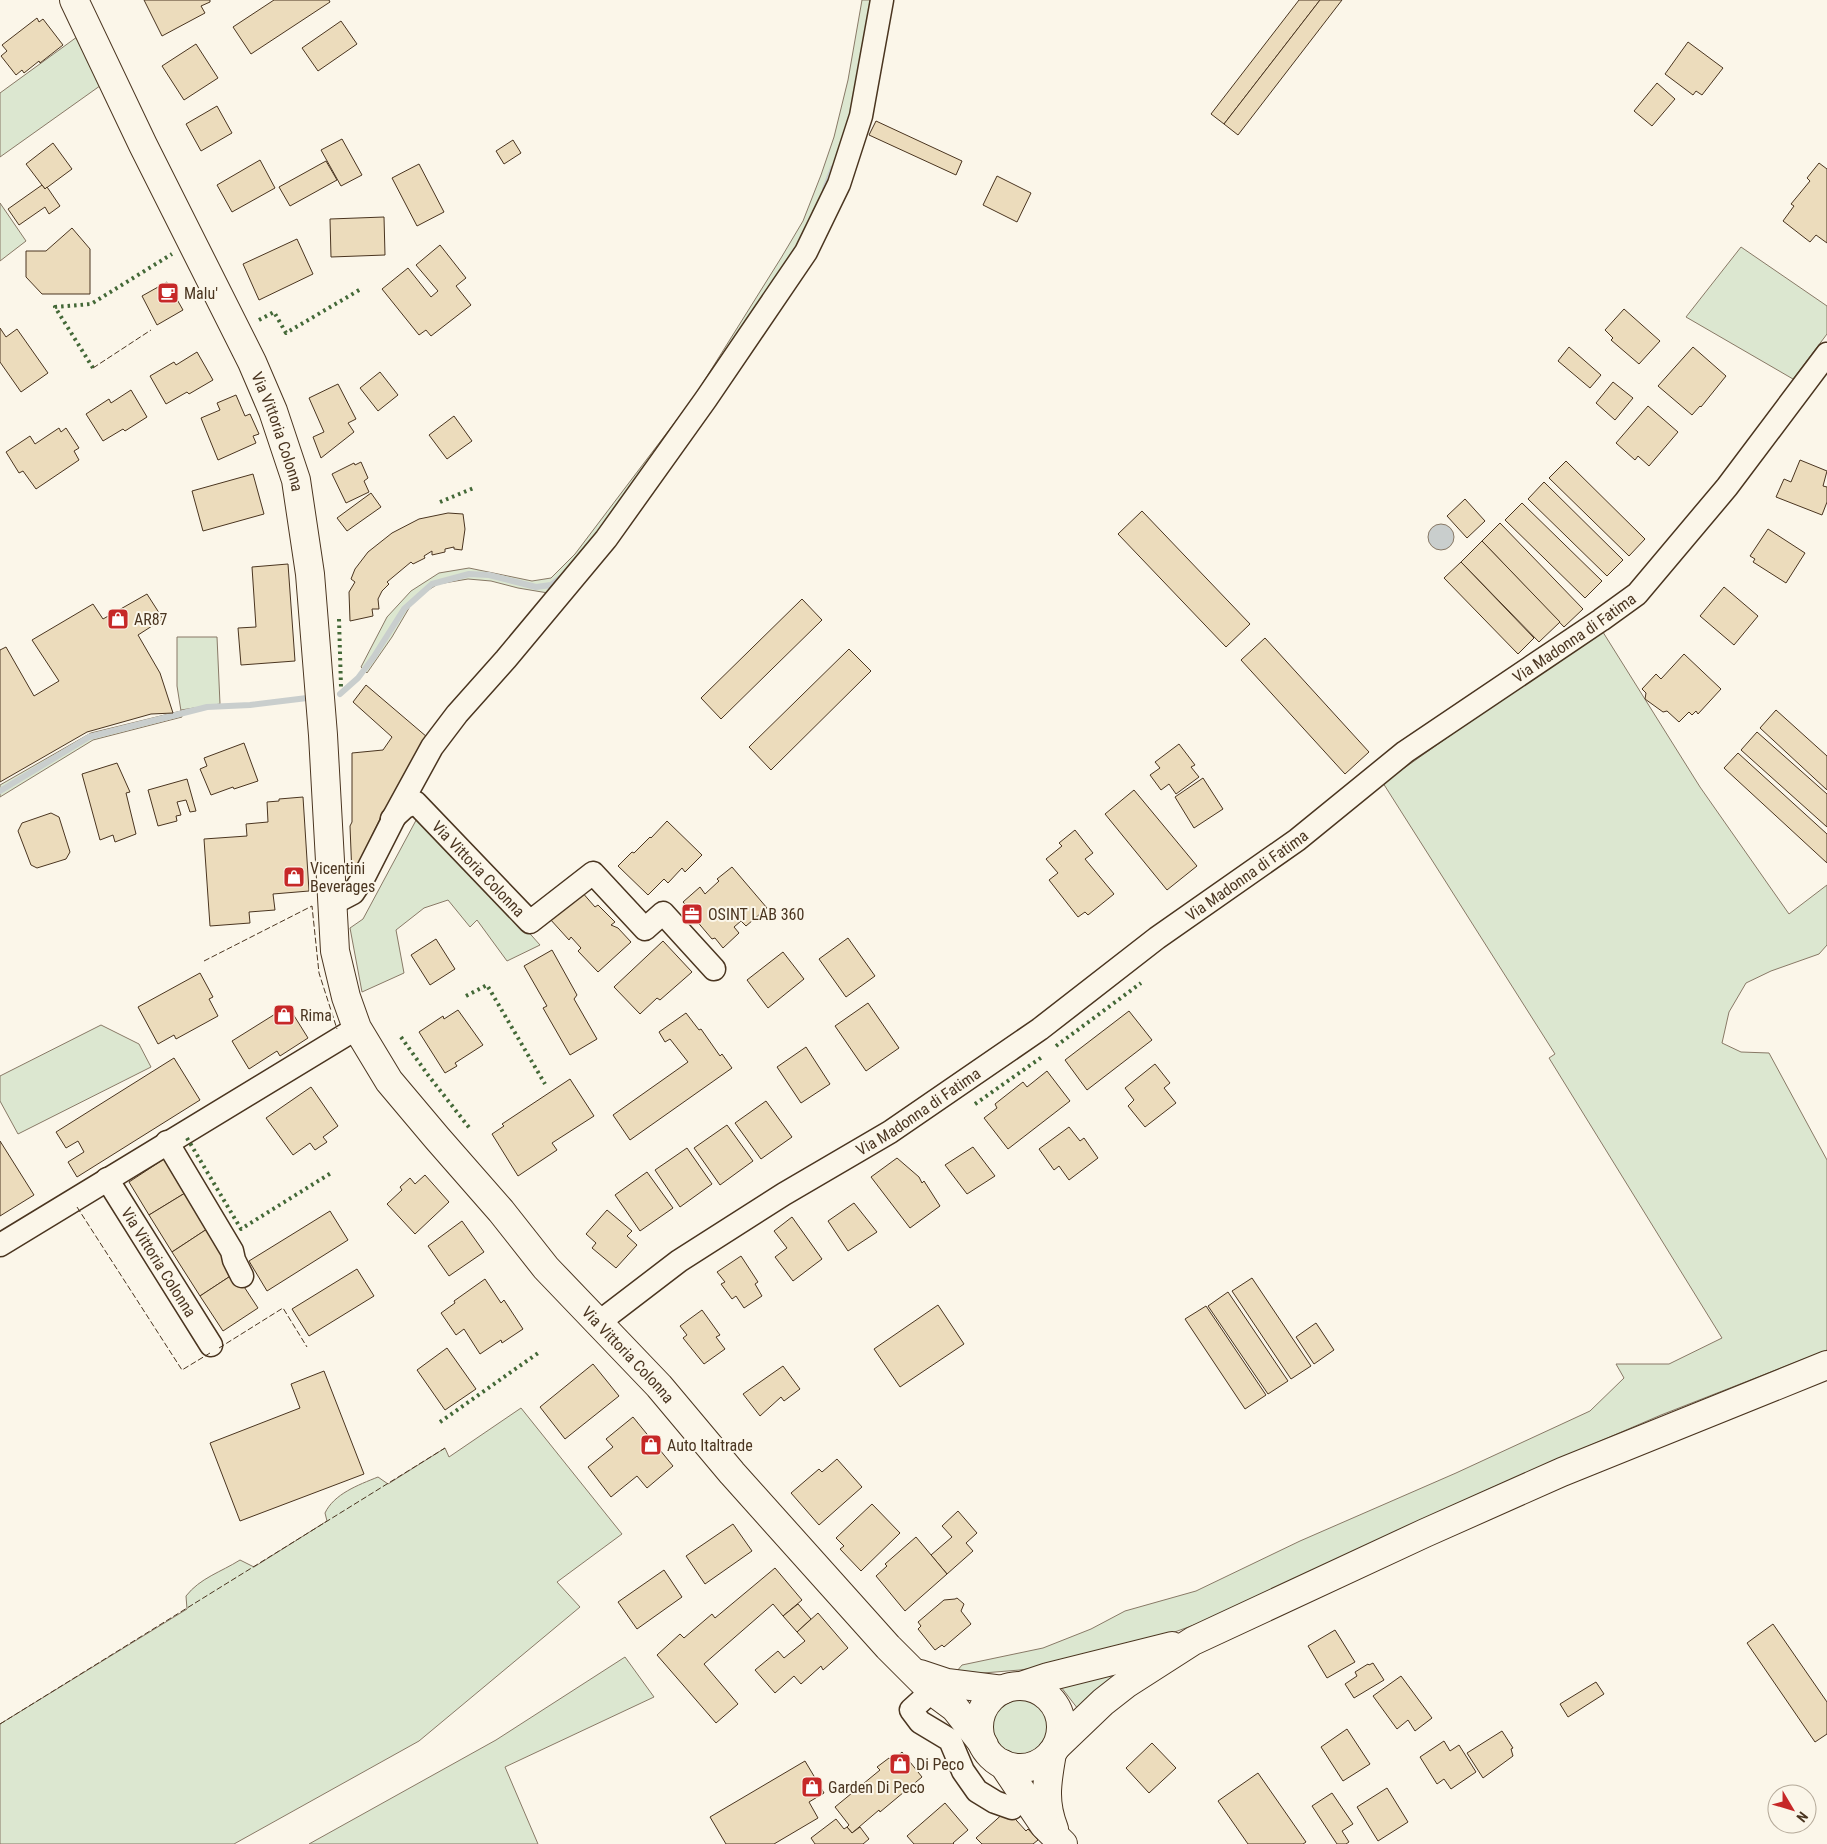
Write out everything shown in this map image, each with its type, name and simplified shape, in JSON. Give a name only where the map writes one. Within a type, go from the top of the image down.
[{"type":"main road","name":"Via Vittoria Colonna","points":[[74,0],[255,369],[274,411],[296,480],[312,594],[323,735],[335,951],[346,997],[357,1028],[389,1081],[501,1212],[546,1268],[659,1386],[732,1473],[888,1648],[932,1691],[955,1708],[984,1745]]},
{"type":"main road","points":[[1002,1764],[1025,1768],[1036,1765],[1103,1702],[1126,1684],[1193,1641],[1425,1532],[1562,1472],[1827,1365]]},
{"type":"main road","points":[[1060,1841],[1044,1825],[1002,1764],[995,1759],[984,1745],[980,1732],[980,1720],[984,1708],[992,1697],[1012,1688],[1193,1641]]},
{"type":"main road","name":"Via Vittoria Colonna","points":[[912,1670],[947,1682],[1012,1688]]},
{"type":"main road","points":[[1012,1688],[1032,1688],[1043,1693],[1052,1701],[1058,1711],[1061,1735],[1054,1750],[1047,1777],[1046,1805],[1060,1841]]},
{"type":"street","points":[[393,819],[432,747],[457,714],[506,659],[606,539],[706,399],[806,252],[839,184],[861,116],[882,0]]},
{"type":"street","name":"Via Madonna di Fatima","points":[[598,1323],[673,1265],[784,1194],[890,1132],[1034,1033],[1158,938],[1297,840],[1405,752],[1637,594],[1727,487],[1827,354]]},
{"type":"street","name":"Via Vittoria Colonna","points":[[332,904],[353,893],[365,875],[393,819],[405,807],[416,803],[530,922],[593,873],[645,929],[663,913],[714,969]]},
{"type":"street","points":[[0,1245],[357,1028]]},
{"type":"street","points":[[167,1142],[232,1251],[242,1276]]},
{"type":"street","name":"Via Vittoria Colonna","points":[[107,1180],[210,1345]]},
{"type":"street","points":[[932,1691],[911,1710],[920,1722],[950,1740],[963,1771],[978,1791],[994,1802],[1012,1808]]},
{"type":"green space","points":[[862,0],[874,0],[850,134],[812,231],[554,594],[491,581],[468,579],[438,584],[412,603],[392,637],[367,673],[361,667],[387,617],[411,591],[439,573],[469,568],[532,581],[551,578],[575,554],[694,397],[803,221],[834,137],[848,80]]},
{"type":"green space","points":[[81,34],[104,83],[0,157],[0,93]]},
{"type":"green space","points":[[0,203],[26,241],[0,261]]},
{"type":"green space","points":[[1741,247],[1827,306],[1827,334],[1793,379],[1686,317]]},
{"type":"green space","points":[[1601,629],[1700,787],[1789,914],[1827,885],[1827,945],[1819,954],[1771,971],[1746,983],[1729,1012],[1722,1043],[1741,1052],[1769,1053],[1827,1160],[1827,1350],[1661,1415],[1491,1488],[1208,1620],[1144,1643],[1053,1665],[983,1673],[957,1671],[962,1665],[1043,1648],[1091,1629],[1125,1611],[1196,1591],[1300,1541],[1456,1473],[1590,1411],[1624,1378],[1616,1364],[1669,1364],[1722,1338],[1549,1058],[1555,1054],[1383,783]]},
{"type":"green space","points":[[177,637],[217,637],[220,704],[181,710],[182,717],[93,740],[0,797],[0,785],[91,733],[181,711],[177,686]]},
{"type":"green space","points":[[421,811],[540,945],[507,961],[477,920],[470,927],[448,900],[424,908],[396,930],[404,973],[362,992],[350,928],[363,919]]},
{"type":"green space","points":[[101,1025],[139,1044],[151,1067],[18,1134],[0,1101],[0,1076]]},
{"type":"green space","points":[[521,1408],[622,1534],[557,1582],[580,1607],[419,1741],[234,1844],[0,1844],[0,1724],[187,1609],[186,1596],[204,1580],[240,1560],[254,1567],[327,1521],[325,1513],[340,1495],[378,1477],[388,1484],[445,1448],[449,1457]]},
{"type":"green space","points":[[625,1657],[654,1697],[505,1767],[538,1844],[309,1844],[496,1740]]},
{"type":"green space","points":[[1128,1669],[1078,1709],[1061,1687]]},
{"type":"green space","points":[[1020,1699],[1031,1701],[1040,1707],[1046,1716],[1048,1727],[1046,1738],[1040,1747],[1031,1753],[1020,1755],[1009,1753],[1000,1747],[994,1738],[992,1727],[994,1716],[1000,1707],[1009,1701]]},
{"type":"shaded area","points":[[1441,524],[1450,528],[1454,537],[1450,546],[1441,550],[1432,546],[1428,537],[1432,528]]},
{"type":"building","points":[[144,0],[210,0],[210,2],[201,6],[205,13],[162,36]]},
{"type":"building","points":[[274,0],[329,0],[330,2],[251,54],[233,27]]},
{"type":"building","points":[[1299,0],[1320,0],[1224,124],[1211,114]]},
{"type":"building","points":[[1320,0],[1342,0],[1238,135],[1224,124]]},
{"type":"building","points":[[37,18],[39,22],[43,19],[63,45],[40,63],[39,61],[24,73],[22,70],[16,75],[1,56],[7,51],[2,45]]},
{"type":"building","points":[[341,21],[357,44],[318,71],[302,48]]},
{"type":"building","points":[[1688,42],[1723,68],[1702,95],[1696,91],[1693,95],[1665,74]]},
{"type":"building","points":[[196,44],[218,78],[184,100],[162,66]]},
{"type":"building","points":[[1657,83],[1675,99],[1652,126],[1634,111]]},
{"type":"building","points":[[217,106],[232,133],[201,151],[186,124]]},
{"type":"building","points":[[876,121],[962,161],[956,175],[869,135]]},
{"type":"building","points":[[342,139],[362,175],[341,186],[321,150]]},
{"type":"building","points":[[513,140],[521,153],[504,164],[496,151]]},
{"type":"building","points":[[53,143],[72,169],[45,189],[26,164]]},
{"type":"building","points":[[260,160],[275,188],[232,212],[217,185]]},
{"type":"building","points":[[326,161],[337,180],[290,206],[279,187]]},
{"type":"building","points":[[1819,163],[1827,169],[1827,243],[1816,235],[1810,242],[1783,221],[1794,206],[1791,204],[1810,181],[1807,178]]},
{"type":"building","points":[[419,164],[444,212],[417,226],[392,178]]},
{"type":"building","points":[[997,176],[1031,193],[1017,222],[983,205]]},
{"type":"building","points":[[42,185],[45,189],[47,187],[60,206],[49,214],[45,207],[19,225],[8,209]]},
{"type":"building","points":[[384,217],[385,255],[331,257],[330,219]]},
{"type":"building","points":[[72,228],[90,249],[90,294],[42,294],[26,277],[26,251],[46,251]]},
{"type":"building","points":[[297,239],[313,274],[259,300],[243,264]]},
{"type":"building","points":[[440,245],[466,278],[456,286],[471,305],[431,336],[426,330],[419,335],[382,289],[408,268],[431,297],[438,291],[416,265]]},
{"type":"building","points":[[167,282],[183,310],[157,325],[142,296]]},
{"type":"building","points":[[1624,309],[1660,341],[1639,364],[1611,340],[1613,338],[1605,330]]},
{"type":"building","points":[[0,328],[6,337],[17,329],[48,373],[21,392],[0,362]]},
{"type":"building","points":[[1569,347],[1601,375],[1590,388],[1558,361]]},
{"type":"building","points":[[1693,347],[1726,376],[1701,407],[1692,415],[1658,386]]},
{"type":"building","points":[[197,352],[213,380],[189,394],[187,392],[166,404],[150,376],[174,362],[176,365]]},
{"type":"building","points":[[380,372],[398,395],[378,411],[360,388]]},
{"type":"building","points":[[1613,382],[1633,398],[1615,420],[1596,403]]},
{"type":"building","points":[[338,384],[356,419],[348,423],[354,432],[321,458],[313,437],[324,432],[309,398]]},
{"type":"building","points":[[131,390],[147,417],[125,431],[123,429],[103,441],[86,414],[109,399],[111,403]]},
{"type":"building","points":[[236,395],[245,416],[250,414],[259,434],[253,436],[256,443],[218,460],[201,418],[220,410],[217,403]]},
{"type":"building","points":[[1648,406],[1678,432],[1649,466],[1638,456],[1635,460],[1616,443]]},
{"type":"building","points":[[454,416],[472,441],[447,459],[429,435]]},
{"type":"building","points":[[59,428],[61,432],[66,428],[79,448],[74,451],[79,460],[36,489],[23,471],[19,473],[6,452],[30,436],[35,444]]},
{"type":"building","points":[[1800,460],[1827,471],[1823,486],[1827,487],[1827,502],[1822,515],[1776,497],[1784,479],[1791,482]]},
{"type":"building","points":[[1566,461],[1645,539],[1629,556],[1549,478]]},
{"type":"building","points":[[361,462],[368,478],[364,481],[369,492],[346,503],[332,474],[354,463],[355,465]]},
{"type":"building","points":[[253,474],[264,514],[203,531],[192,491]]},
{"type":"building","points":[[1544,482],[1623,560],[1607,576],[1528,499]]},
{"type":"building","points":[[371,493],[381,507],[347,531],[337,518]]},
{"type":"building","points":[[1465,499],[1485,521],[1467,538],[1447,516]]},
{"type":"building","points":[[1522,503],[1602,581],[1585,598],[1505,520]]},
{"type":"building","points":[[1142,511],[1250,624],[1226,647],[1118,534]]},
{"type":"building","points":[[448,513],[463,514],[465,529],[462,550],[454,549],[454,547],[445,549],[445,552],[432,555],[432,551],[424,556],[425,558],[413,564],[411,562],[387,582],[389,584],[382,591],[378,599],[379,609],[372,609],[373,616],[350,621],[349,592],[355,582],[351,579],[355,569],[368,552],[392,533],[419,519]]},
{"type":"building","points":[[1500,523],[1583,609],[1564,627],[1482,541]]},
{"type":"building","points":[[1768,529],[1805,553],[1786,583],[1753,562],[1755,559],[1750,556]]},
{"type":"building","points":[[1482,541],[1560,622],[1539,642],[1461,562]]},
{"type":"building","points":[[1461,562],[1534,638],[1518,654],[1444,578]]},
{"type":"building","points":[[288,564],[295,661],[241,665],[238,628],[256,627],[252,567]]},
{"type":"building","points":[[1724,587],[1758,616],[1734,645],[1700,616]]},
{"type":"building","points":[[147,594],[163,619],[138,635],[160,673],[173,713],[151,714],[87,732],[0,782],[0,650],[6,647],[34,696],[59,681],[32,640],[93,604],[103,619]]},
{"type":"building","points":[[802,599],[822,620],[721,719],[701,698]]},
{"type":"building","points":[[1265,638],[1369,752],[1345,774],[1241,660]]},
{"type":"building","points":[[849,649],[871,671],[771,770],[749,747]]},
{"type":"building","points":[[1684,654],[1721,689],[1698,714],[1696,711],[1692,715],[1689,712],[1679,722],[1667,711],[1663,712],[1645,699],[1646,693],[1642,689],[1656,674],[1661,679]]},
{"type":"building","points":[[366,685],[427,737],[384,819],[380,819],[352,876],[350,826],[352,822],[352,753],[383,750],[392,737],[353,702]]},
{"type":"building","points":[[1776,710],[1827,756],[1827,790],[1760,728]]},
{"type":"building","points":[[1757,732],[1827,794],[1827,827],[1741,750]]},
{"type":"building","points":[[244,743],[258,781],[211,795],[200,769],[207,766],[204,758]]},
{"type":"building","points":[[1179,744],[1195,765],[1191,767],[1199,777],[1176,794],[1169,784],[1161,790],[1150,775],[1160,768],[1155,762]]},
{"type":"building","points":[[1738,753],[1827,834],[1827,863],[1724,768]]},
{"type":"building","points":[[117,763],[130,792],[126,793],[136,834],[115,842],[113,835],[100,840],[82,774]]},
{"type":"building","points":[[1203,778],[1223,809],[1194,828],[1175,797]]},
{"type":"building","points":[[187,779],[196,811],[190,812],[186,800],[177,802],[181,815],[176,816],[177,821],[158,826],[148,790]]},
{"type":"building","points":[[1134,790],[1197,866],[1167,890],[1105,814]]},
{"type":"building","points":[[303,797],[309,891],[273,894],[275,910],[249,912],[250,923],[210,926],[204,839],[247,836],[246,824],[268,822],[267,802]]},
{"type":"building","points":[[51,813],[59,817],[70,852],[66,859],[37,868],[31,865],[18,831],[22,823]]},
{"type":"building","points":[[667,821],[702,855],[685,872],[682,868],[668,883],[664,879],[648,895],[618,866],[632,852],[634,853],[651,838]]},
{"type":"building","points":[[1075,830],[1093,853],[1085,859],[1114,894],[1088,915],[1085,912],[1078,917],[1049,880],[1058,873],[1046,859],[1062,846],[1059,843]]},
{"type":"building","points":[[732,867],[767,908],[746,926],[741,921],[734,927],[739,933],[723,948],[715,938],[712,939],[695,919],[697,917],[683,902],[700,887],[705,894],[719,881],[717,879]]},
{"type":"building","points":[[581,891],[595,907],[598,905],[615,922],[611,925],[618,928],[631,942],[598,972],[578,951],[581,948],[571,937],[569,940],[550,919]]},
{"type":"building","points":[[848,938],[875,976],[846,997],[819,959]]},
{"type":"building","points":[[436,939],[455,969],[430,985],[411,955]]},
{"type":"building","points":[[663,941],[692,972],[660,1000],[657,998],[640,1014],[614,987]]},
{"type":"building","points":[[552,950],[577,995],[574,999],[597,1039],[570,1055],[543,1008],[547,1006],[524,966]]},
{"type":"building","points":[[783,952],[804,979],[768,1008],[747,980]]},
{"type":"building","points":[[200,973],[213,997],[209,999],[218,1016],[176,1039],[174,1035],[158,1044],[138,1007]]},
{"type":"building","points":[[868,1003],[899,1048],[866,1071],[835,1026]]},
{"type":"building","points":[[288,1006],[308,1038],[280,1056],[277,1051],[249,1069],[232,1041]]},
{"type":"building","points":[[458,1010],[483,1045],[455,1063],[457,1066],[445,1073],[419,1032],[443,1016],[444,1019]]},
{"type":"building","points":[[1129,1011],[1152,1040],[1087,1090],[1065,1060]]},
{"type":"building","points":[[686,1013],[699,1030],[701,1029],[720,1056],[722,1054],[732,1068],[630,1140],[613,1115],[688,1062],[670,1039],[665,1042],[659,1032]]},
{"type":"building","points":[[806,1047],[830,1084],[801,1103],[777,1067]]},
{"type":"building","points":[[174,1058],[200,1100],[77,1177],[68,1162],[84,1152],[78,1141],[66,1148],[56,1132]]},
{"type":"building","points":[[1155,1064],[1170,1083],[1164,1088],[1176,1103],[1145,1127],[1128,1106],[1134,1100],[1125,1088]]},
{"type":"building","points":[[1047,1071],[1070,1101],[1008,1149],[984,1118],[997,1108],[995,1104],[1023,1082],[1027,1087]]},
{"type":"building","points":[[570,1079],[594,1116],[552,1143],[557,1150],[518,1176],[492,1134],[504,1126],[502,1124]]},
{"type":"building","points":[[311,1087],[338,1126],[323,1137],[327,1142],[315,1150],[310,1143],[293,1155],[266,1118]]},
{"type":"building","points":[[766,1101],[792,1137],[761,1159],[735,1123]]},
{"type":"building","points":[[727,1125],[753,1161],[720,1185],[694,1148]]},
{"type":"building","points":[[1069,1127],[1080,1141],[1084,1138],[1098,1158],[1069,1180],[1059,1166],[1054,1170],[1039,1149]]},
{"type":"building","points":[[0,1141],[34,1195],[0,1216]]},
{"type":"building","points":[[973,1147],[995,1176],[967,1194],[945,1165]]},
{"type":"building","points":[[687,1148],[712,1184],[680,1207],[655,1170]]},
{"type":"building","points":[[897,1158],[919,1177],[922,1183],[924,1181],[940,1206],[910,1228],[871,1177]]},
{"type":"building","points":[[164,1159],[185,1193],[149,1215],[129,1182]]},
{"type":"building","points":[[647,1172],[673,1208],[640,1231],[615,1195]]},
{"type":"building","points":[[425,1175],[449,1202],[415,1234],[387,1204],[402,1190],[400,1187],[410,1178],[415,1184]]},
{"type":"building","points":[[185,1193],[207,1229],[172,1252],[149,1215]]},
{"type":"building","points":[[854,1203],[877,1232],[848,1251],[828,1221]]},
{"type":"building","points":[[607,1210],[632,1231],[627,1236],[637,1245],[616,1268],[592,1248],[596,1243],[586,1234]]},
{"type":"building","points":[[330,1211],[348,1240],[267,1291],[249,1261]]},
{"type":"building","points":[[792,1217],[822,1259],[793,1281],[775,1257],[787,1248],[774,1231]]},
{"type":"building","points":[[462,1221],[484,1252],[449,1276],[428,1246]]},
{"type":"building","points":[[207,1229],[235,1273],[200,1296],[172,1252]]},
{"type":"building","points":[[741,1256],[758,1282],[755,1284],[762,1296],[744,1308],[736,1296],[732,1299],[721,1284],[725,1282],[717,1272]]},
{"type":"building","points":[[357,1269],[374,1296],[309,1336],[292,1309]]},
{"type":"building","points":[[235,1273],[258,1308],[223,1331],[200,1296]]},
{"type":"building","points":[[1252,1278],[1311,1366],[1291,1379],[1232,1291]]},
{"type":"building","points":[[485,1279],[501,1303],[504,1300],[523,1329],[502,1343],[501,1340],[480,1354],[464,1329],[456,1335],[441,1313],[455,1303],[454,1301]]},
{"type":"building","points":[[1228,1292],[1288,1381],[1268,1394],[1208,1306]]},
{"type":"building","points":[[938,1305],[964,1344],[900,1387],[874,1349]]},
{"type":"building","points":[[1206,1306],[1266,1395],[1245,1409],[1185,1319]]},
{"type":"building","points":[[702,1310],[720,1335],[716,1337],[725,1349],[704,1364],[683,1338],[687,1335],[680,1326]]},
{"type":"building","points":[[1316,1323],[1334,1350],[1314,1364],[1296,1337]]},
{"type":"building","points":[[447,1348],[476,1389],[445,1410],[417,1370]]},
{"type":"building","points":[[593,1364],[619,1396],[565,1439],[540,1407]]},
{"type":"building","points":[[783,1366],[800,1389],[784,1401],[781,1397],[760,1416],[743,1394]]},
{"type":"building","points":[[324,1371],[364,1474],[240,1521],[210,1443],[300,1408],[291,1384]]},
{"type":"building","points":[[633,1417],[673,1466],[647,1488],[637,1476],[611,1497],[588,1467],[613,1447],[606,1439]]},
{"type":"building","points":[[837,1459],[862,1487],[819,1525],[791,1493],[819,1469],[822,1472]]},
{"type":"building","points":[[872,1504],[900,1533],[861,1571],[840,1549],[844,1546],[836,1538]]},
{"type":"building","points":[[958,1511],[977,1533],[966,1543],[973,1551],[947,1574],[931,1555],[952,1537],[942,1526]]},
{"type":"building","points":[[733,1524],[752,1551],[705,1584],[686,1556]]},
{"type":"building","points":[[916,1537],[947,1574],[905,1611],[876,1576],[887,1566],[885,1564]]},
{"type":"building","points":[[775,1568],[802,1600],[783,1616],[773,1604],[704,1664],[738,1704],[716,1723],[657,1655],[680,1634],[684,1638],[712,1614],[715,1618]]},
{"type":"building","points":[[664,1570],[682,1597],[637,1629],[618,1602]]},
{"type":"building","points":[[957,1598],[964,1604],[961,1611],[971,1624],[944,1647],[942,1645],[935,1650],[918,1629],[921,1626],[918,1622],[944,1600]]},
{"type":"building","points":[[798,1604],[811,1619],[797,1632],[783,1616]]},
{"type":"building","points":[[818,1613],[848,1648],[823,1670],[821,1666],[801,1684],[794,1676],[775,1693],[755,1670],[778,1651],[784,1658],[805,1641],[797,1632]]},
{"type":"building","points":[[1773,1624],[1827,1702],[1827,1734],[1815,1742],[1747,1643]]},
{"type":"building","points":[[1335,1630],[1355,1662],[1327,1678],[1308,1646]]},
{"type":"building","points":[[1373,1663],[1384,1680],[1354,1698],[1345,1684],[1357,1676],[1355,1672]]},
{"type":"building","points":[[1401,1676],[1432,1718],[1415,1731],[1408,1720],[1397,1729],[1373,1696]]},
{"type":"building","points":[[1596,1682],[1604,1694],[1568,1717],[1560,1704]]},
{"type":"building","points":[[1347,1729],[1370,1764],[1343,1781],[1321,1747]]},
{"type":"building","points":[[1502,1731],[1513,1748],[1511,1749],[1513,1756],[1483,1778],[1467,1753]]},
{"type":"building","points":[[1444,1741],[1450,1751],[1459,1745],[1476,1772],[1451,1789],[1444,1779],[1437,1784],[1420,1757]]},
{"type":"building","points":[[1152,1743],[1176,1768],[1149,1793],[1126,1768]]},
{"type":"building","points":[[902,1752],[922,1777],[852,1833],[847,1827],[849,1825],[835,1807],[880,1770],[877,1767],[889,1758],[892,1761]]},
{"type":"building","points":[[805,1761],[824,1793],[809,1802],[818,1818],[774,1844],[726,1844],[710,1817]]},
{"type":"building","points":[[1258,1773],[1306,1842],[1303,1844],[1248,1844],[1218,1801]]},
{"type":"building","points":[[1387,1788],[1408,1822],[1378,1841],[1357,1807]]},
{"type":"building","points":[[1332,1793],[1353,1824],[1342,1831],[1349,1842],[1346,1844],[1337,1844],[1312,1806]]},
{"type":"building","points":[[945,1803],[968,1830],[954,1844],[914,1844],[907,1836]]},
{"type":"building","points":[[1007,1810],[1026,1831],[1028,1829],[1038,1840],[1033,1844],[982,1844],[976,1838]]},
{"type":"building","points":[[836,1819],[844,1829],[847,1827],[852,1833],[860,1827],[869,1839],[863,1844],[815,1844],[811,1838]]},
{"type":"waterway","points":[[825,189],[833,168]]},
{"type":"waterway","points":[[340,694],[358,678],[404,609],[432,584],[469,574],[489,575],[536,587],[551,585],[562,577]]},
{"type":"waterway","points":[[0,791],[89,737],[207,707],[250,705],[307,698]]},
{"type":"hedge","points":[[93,368],[55,307],[91,304],[172,254]]},
{"type":"hedge","points":[[259,320],[274,312],[286,333],[361,289]]},
{"type":"hedge","points":[[440,502],[476,487]]},
{"type":"hedge","points":[[339,619],[341,687]]},
{"type":"hedge","points":[[1056,1046],[1141,983]]},
{"type":"hedge","points":[[466,996],[487,985],[545,1084]]},
{"type":"hedge","points":[[401,1037],[471,1130]]},
{"type":"hedge","points":[[975,1104],[1042,1057]]},
{"type":"hedge","points":[[187,1138],[241,1229],[331,1173]]},
{"type":"hedge","points":[[440,1422],[541,1351]]},
{"type":"fence","points":[[93,368],[151,330]]},
{"type":"fence","points":[[204,961],[312,906],[319,973],[337,1029]]},
{"type":"fence","points":[[77,1207],[182,1370],[210,1353]]},
{"type":"fence","points":[[219,1348],[283,1308],[307,1347]]},
{"type":"fence","points":[[0,1724],[445,1448]]},
{"type":"place","name":"Malu'","points":[[168,293]]},
{"type":"place","name":"AR87","points":[[118,619]]},
{"type":"place","name":"Vicentini Beverages","points":[[294,877]]},
{"type":"place","name":"OSINT LAB 360","points":[[692,914]]},
{"type":"place","name":"Rima","points":[[284,1015]]},
{"type":"place","name":"Auto Italtrade","points":[[651,1445]]},
{"type":"place","name":"Di Peco","points":[[900,1764]]},
{"type":"place","name":"Garden Di Peco","points":[[812,1787]]}]
